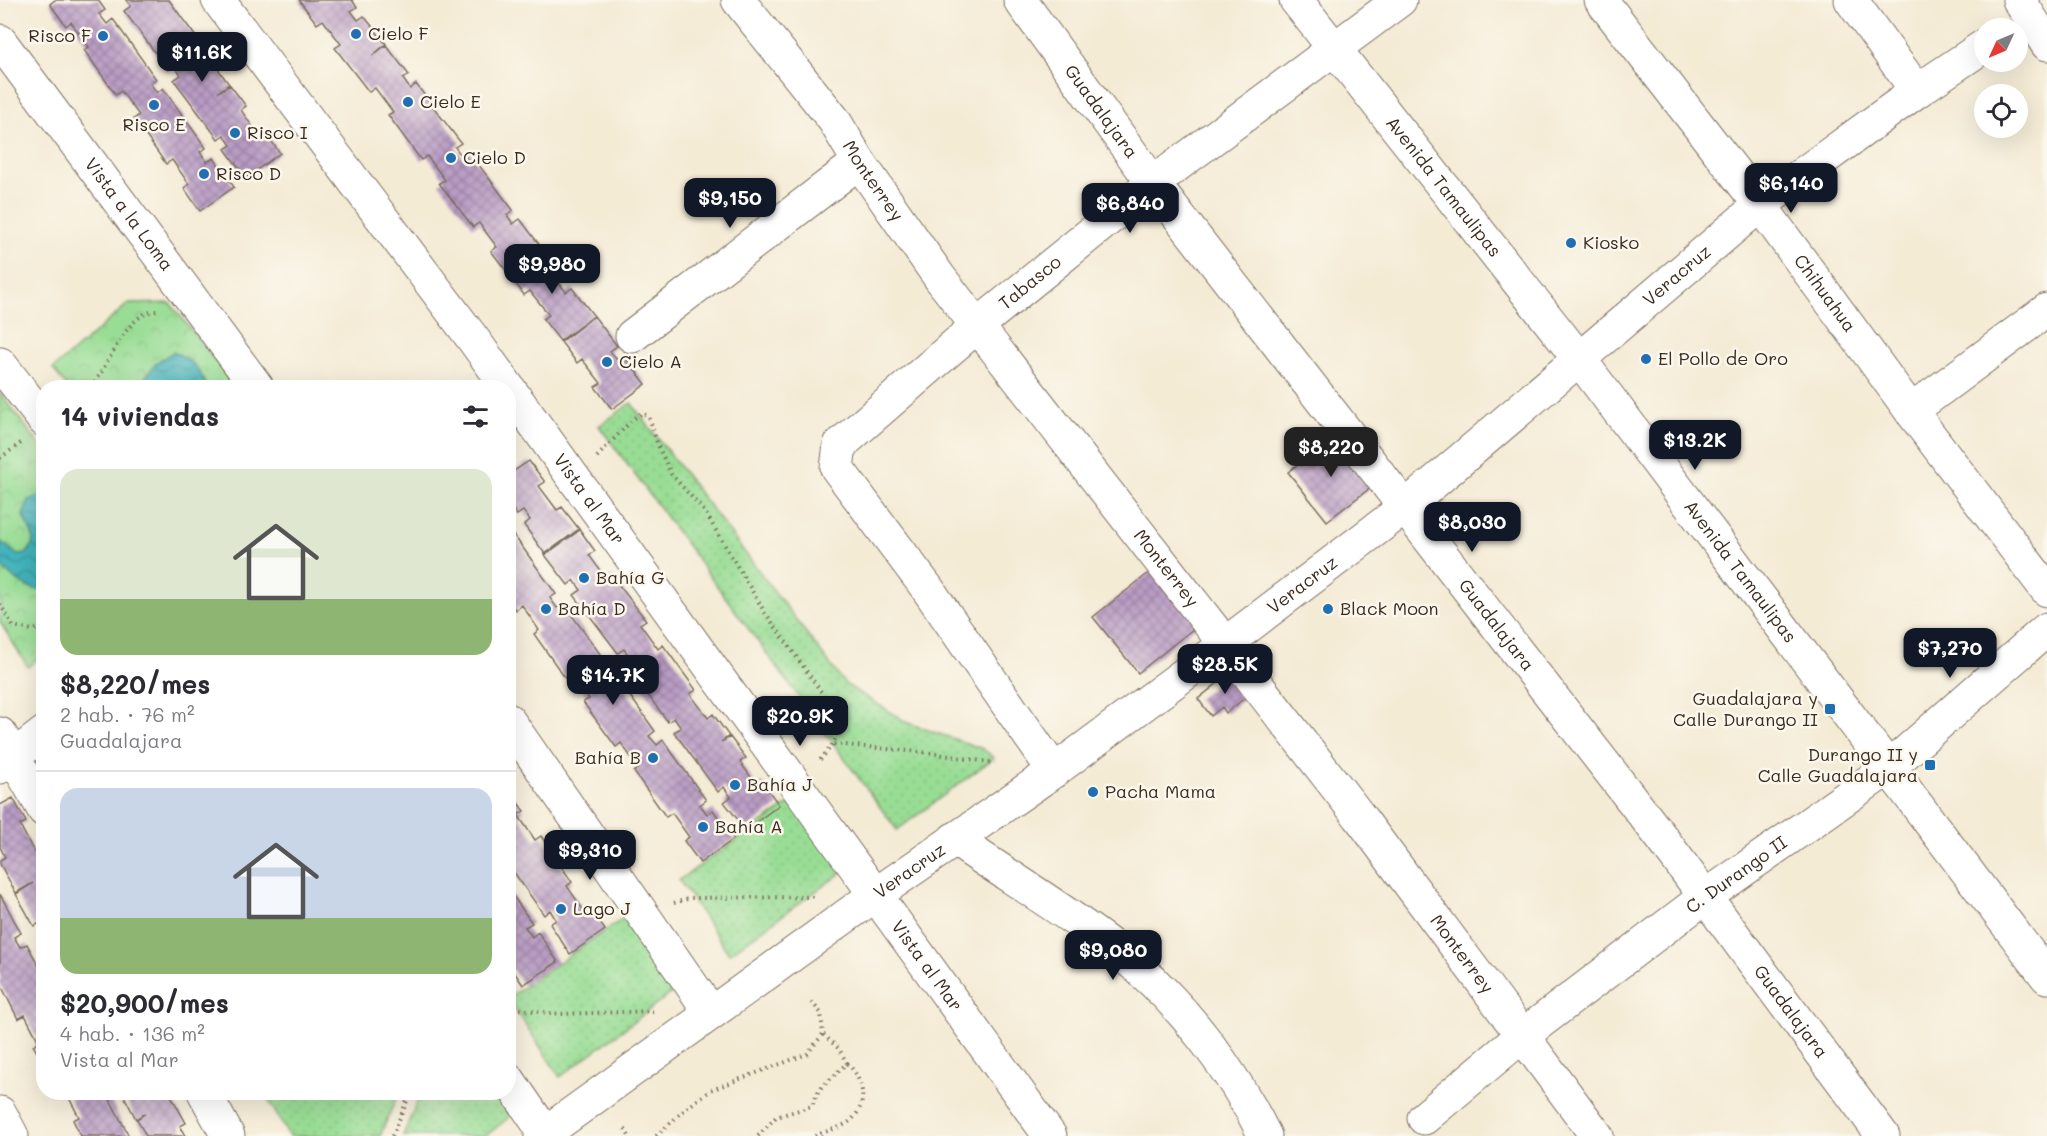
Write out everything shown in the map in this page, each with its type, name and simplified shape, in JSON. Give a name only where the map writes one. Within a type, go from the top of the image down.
[{"type":"street","name":"Vista al Mar","points":[[218,0],[355,178],[499,380]]},
{"type":"street","name":"Guadalajara","points":[[1020,0],[1153,183],[1705,897],[1883,1136]]},
{"type":"street","name":"Avenida Tamaulipas","points":[[1296,0],[1333,50],[1580,360],[1887,769],[2047,977]]},
{"type":"street","name":"Tabasco","points":[[1054,771],[927,588],[837,468],[840,445],[978,325],[1153,183],[1400,0]]},
{"type":"street","name":"Chihuahua","points":[[1601,0],[1760,205],[1911,411],[2047,590]]},
{"type":"street","points":[[1851,0],[1917,91]]},
{"type":"street","name":"Monterrey","points":[[741,1],[834,120],[859,162],[940,278],[1359,816],[1597,1136]]},
{"type":"street","points":[[2026,13],[2047,44]]},
{"type":"street","name":"Vista a la Loma","points":[[0,40],[252,380]]},
{"type":"street","name":"Veracruz","points":[[544,1135],[875,895],[1054,771],[1225,644],[1404,508],[1760,205],[1917,91],[1974,53]]},
{"type":"street","points":[[632,336],[859,162]]},
{"type":"street","points":[[1911,411],[2047,309]]},
{"type":"street","points":[[0,364],[36,410]]},
{"type":"street","name":"Vista al Mar","points":[[516,402],[576,479],[1050,1136]]},
{"type":"street","name":"C. Durango II","points":[[1424,1118],[1522,1036],[1705,897],[1887,769],[2047,628]]},
{"type":"street","points":[[516,732],[711,1014]]},
{"type":"street","points":[[36,737],[5,752],[36,798]]},
{"type":"street","points":[[954,839],[1123,956],[1188,1019],[1250,1105],[1265,1136]]},
{"type":"street","points":[[516,1091],[544,1135]]},
{"type":"street","points":[[208,1100],[228,1136]]},
{"type":"street","points":[[0,1113],[12,1136]]},
{"type":"path","points":[[97,380],[103,374],[124,332],[152,311],[166,311]]},
{"type":"path","points":[[576,479],[633,419],[642,413],[649,417],[657,443],[671,474],[705,512],[764,611],[834,710],[840,728],[834,744],[797,786]]},
{"type":"path","points":[[0,604],[14,626],[36,629]]},
{"type":"path","points":[[834,744],[930,753],[995,763]]},
{"type":"path","points":[[641,912],[691,898],[814,897]]},
{"type":"path","points":[[809,999],[821,1013],[823,1034],[839,1049],[858,1074],[863,1091],[860,1109],[849,1122],[815,1136]]},
{"type":"path","points":[[516,1009],[560,1014],[660,1011]]},
{"type":"path","points":[[656,1136],[711,1090],[807,1054],[823,1034]]},
{"type":"path","points":[[758,1136],[776,1117],[812,1106],[819,1090],[848,1063]]},
{"type":"path","points":[[392,1136],[408,1100]]},
{"type":"path","points":[[625,1129],[629,1136]]},
{"type":"green space","points":[[170,303],[230,380],[62,380],[53,369],[128,304]]},
{"type":"green space","points":[[0,393],[36,440],[36,660],[28,667],[0,622]]},
{"type":"green space","points":[[631,403],[845,684],[908,723],[983,749],[994,758],[897,830],[599,426]]},
{"type":"green space","points":[[798,798],[848,868],[729,954],[679,880]]},
{"type":"green space","points":[[628,915],[677,989],[560,1077],[516,1010],[516,992]]},
{"type":"green space","points":[[269,1100],[396,1100],[380,1136],[289,1136]]},
{"type":"green space","points":[[418,1100],[500,1100],[511,1116],[485,1136],[403,1136]]},
{"type":"water","points":[[173,352],[185,357],[194,365],[203,380],[143,380],[157,362]]},
{"type":"water","points":[[36,497],[36,589],[14,578],[0,565],[0,541],[18,555],[26,554],[33,543],[32,534],[23,515],[29,500]]},
{"type":"building","points":[[55,0],[98,0],[105,10],[99,14],[107,24],[113,19],[156,79],[150,83],[157,93],[163,88],[206,148],[200,152],[207,162],[214,158],[234,187],[200,211],[184,188],[189,184],[172,160],[166,164],[134,119],[139,115],[121,91],[116,95],[84,50],[89,47],[71,22],[66,26],[50,4]]},
{"type":"building","points":[[126,0],[169,0],[196,37],[190,41],[208,66],[213,62],[229,84],[218,92],[230,85],[246,106],[241,110],[258,135],[264,131],[280,153],[246,178],[225,149],[231,145],[224,135],[218,139],[174,80],[181,75],[174,66],[168,70],[124,11],[131,6]]},
{"type":"building","points":[[299,0],[352,0],[357,7],[351,11],[358,20],[364,16],[386,44],[372,56],[386,45],[409,75],[403,79],[410,89],[416,84],[461,143],[455,147],[462,157],[469,152],[513,210],[507,215],[513,224],[520,219],[542,248],[508,273],[491,251],[497,247],[479,223],[473,227],[439,183],[445,180],[427,156],[421,160],[388,115],[393,112],[375,88],[369,92],[335,48],[341,44],[323,20],[317,24]]},
{"type":"building","points":[[542,249],[565,278],[559,283],[566,292],[572,288],[594,316],[560,341],[543,319],[549,315],[530,291],[524,295],[509,274]]},
{"type":"building","name":"Cielo A","points":[[594,316],[617,346],[610,351],[618,360],[624,356],[646,384],[612,409],[595,387],[601,383],[582,359],[577,363],[561,342]]},
{"type":"building","points":[[1334,435],[1374,485],[1327,521],[1288,472]]},
{"type":"building","points":[[529,461],[545,482],[539,486],[557,510],[562,507],[579,529],[545,554],[524,525],[530,520],[523,511],[516,514],[516,470]]},
{"type":"building","points":[[580,530],[595,551],[589,555],[607,580],[612,576],[646,620],[640,624],[658,649],[663,645],[696,690],[690,694],[708,718],[713,714],[729,736],[721,742],[730,737],[746,758],[740,762],[758,787],[763,783],[779,805],[746,830],[724,802],[731,797],[724,787],[718,792],[674,732],[681,728],[674,718],[668,722],[624,663],[631,659],[624,649],[618,653],[574,595],[581,590],[574,580],[568,585],[545,555]]},
{"type":"building","points":[[516,538],[556,594],[550,598],[557,608],[563,603],[606,662],[600,667],[606,676],[613,672],[655,731],[649,736],[657,745],[663,740],[706,800],[700,805],[707,814],[713,810],[734,839],[700,863],[684,841],[689,837],[672,813],[666,817],[634,772],[639,768],[621,743],[616,747],[583,702],[589,699],[571,674],[565,678],[534,634],[539,630],[522,605],[516,610]]},
{"type":"building","points":[[1154,569],[1198,625],[1138,673],[1093,617]]},
{"type":"building","points":[[1233,671],[1251,693],[1226,713],[1222,707],[1211,716],[1198,699]]},
{"type":"building","points":[[13,798],[26,822],[20,825],[34,852],[36,851],[36,925],[34,926],[16,894],[33,883],[16,893],[0,864],[0,860],[5,857],[0,847],[0,805]]},
{"type":"building","name":"Lago J","points":[[516,800],[524,811],[518,815],[535,840],[541,836],[572,882],[567,886],[584,911],[589,907],[605,930],[570,954],[550,924],[556,920],[550,910],[544,915],[516,875]]},
{"type":"building","points":[[0,894],[21,933],[14,937],[20,947],[27,944],[36,961],[36,1036],[25,1015],[18,1019],[0,983]]},
{"type":"building","points":[[516,900],[532,923],[525,927],[532,937],[538,932],[558,962],[523,985],[516,975]]},
{"type":"building","points":[[70,1100],[110,1100],[129,1136],[81,1136],[73,1120],[79,1117]]},
{"type":"building","points":[[126,1100],[173,1100],[186,1123],[180,1126],[185,1136],[146,1136],[137,1119],[146,1113],[136,1119]]},
{"type":"place","name":"Cielo F","points":[[356,34]]},
{"type":"place","name":"Risco F","points":[[103,36]]},
{"type":"place","name":"Cielo E","points":[[408,102]]},
{"type":"place","name":"Risco E","points":[[154,105]]},
{"type":"place","name":"Risco I","points":[[235,133]]},
{"type":"place","name":"Cielo D","points":[[451,158]]},
{"type":"place","name":"Risco D","points":[[204,174]]},
{"type":"place","name":"Kiosko","points":[[1571,243]]},
{"type":"place","name":"El Pollo de Oro","points":[[1646,359]]},
{"type":"place","name":"Cielo A","points":[[607,362]]},
{"type":"place","name":"Bahía G","points":[[584,578]]},
{"type":"place","name":"Bahía D","points":[[546,609]]},
{"type":"place","name":"Black Moon","points":[[1328,609]]},
{"type":"place","name":"Guadalajara y Calle Durango II","points":[[1830,709]]},
{"type":"place","name":"Bahía B","points":[[653,758]]},
{"type":"place","name":"Durango II y Calle Guadalajara","points":[[1930,765]]},
{"type":"place","name":"Bahía J","points":[[735,785]]},
{"type":"place","name":"Pacha Mama","points":[[1093,792]]},
{"type":"place","name":"Bahía A","points":[[703,827]]},
{"type":"place","name":"Lago J","points":[[561,909]]}]
